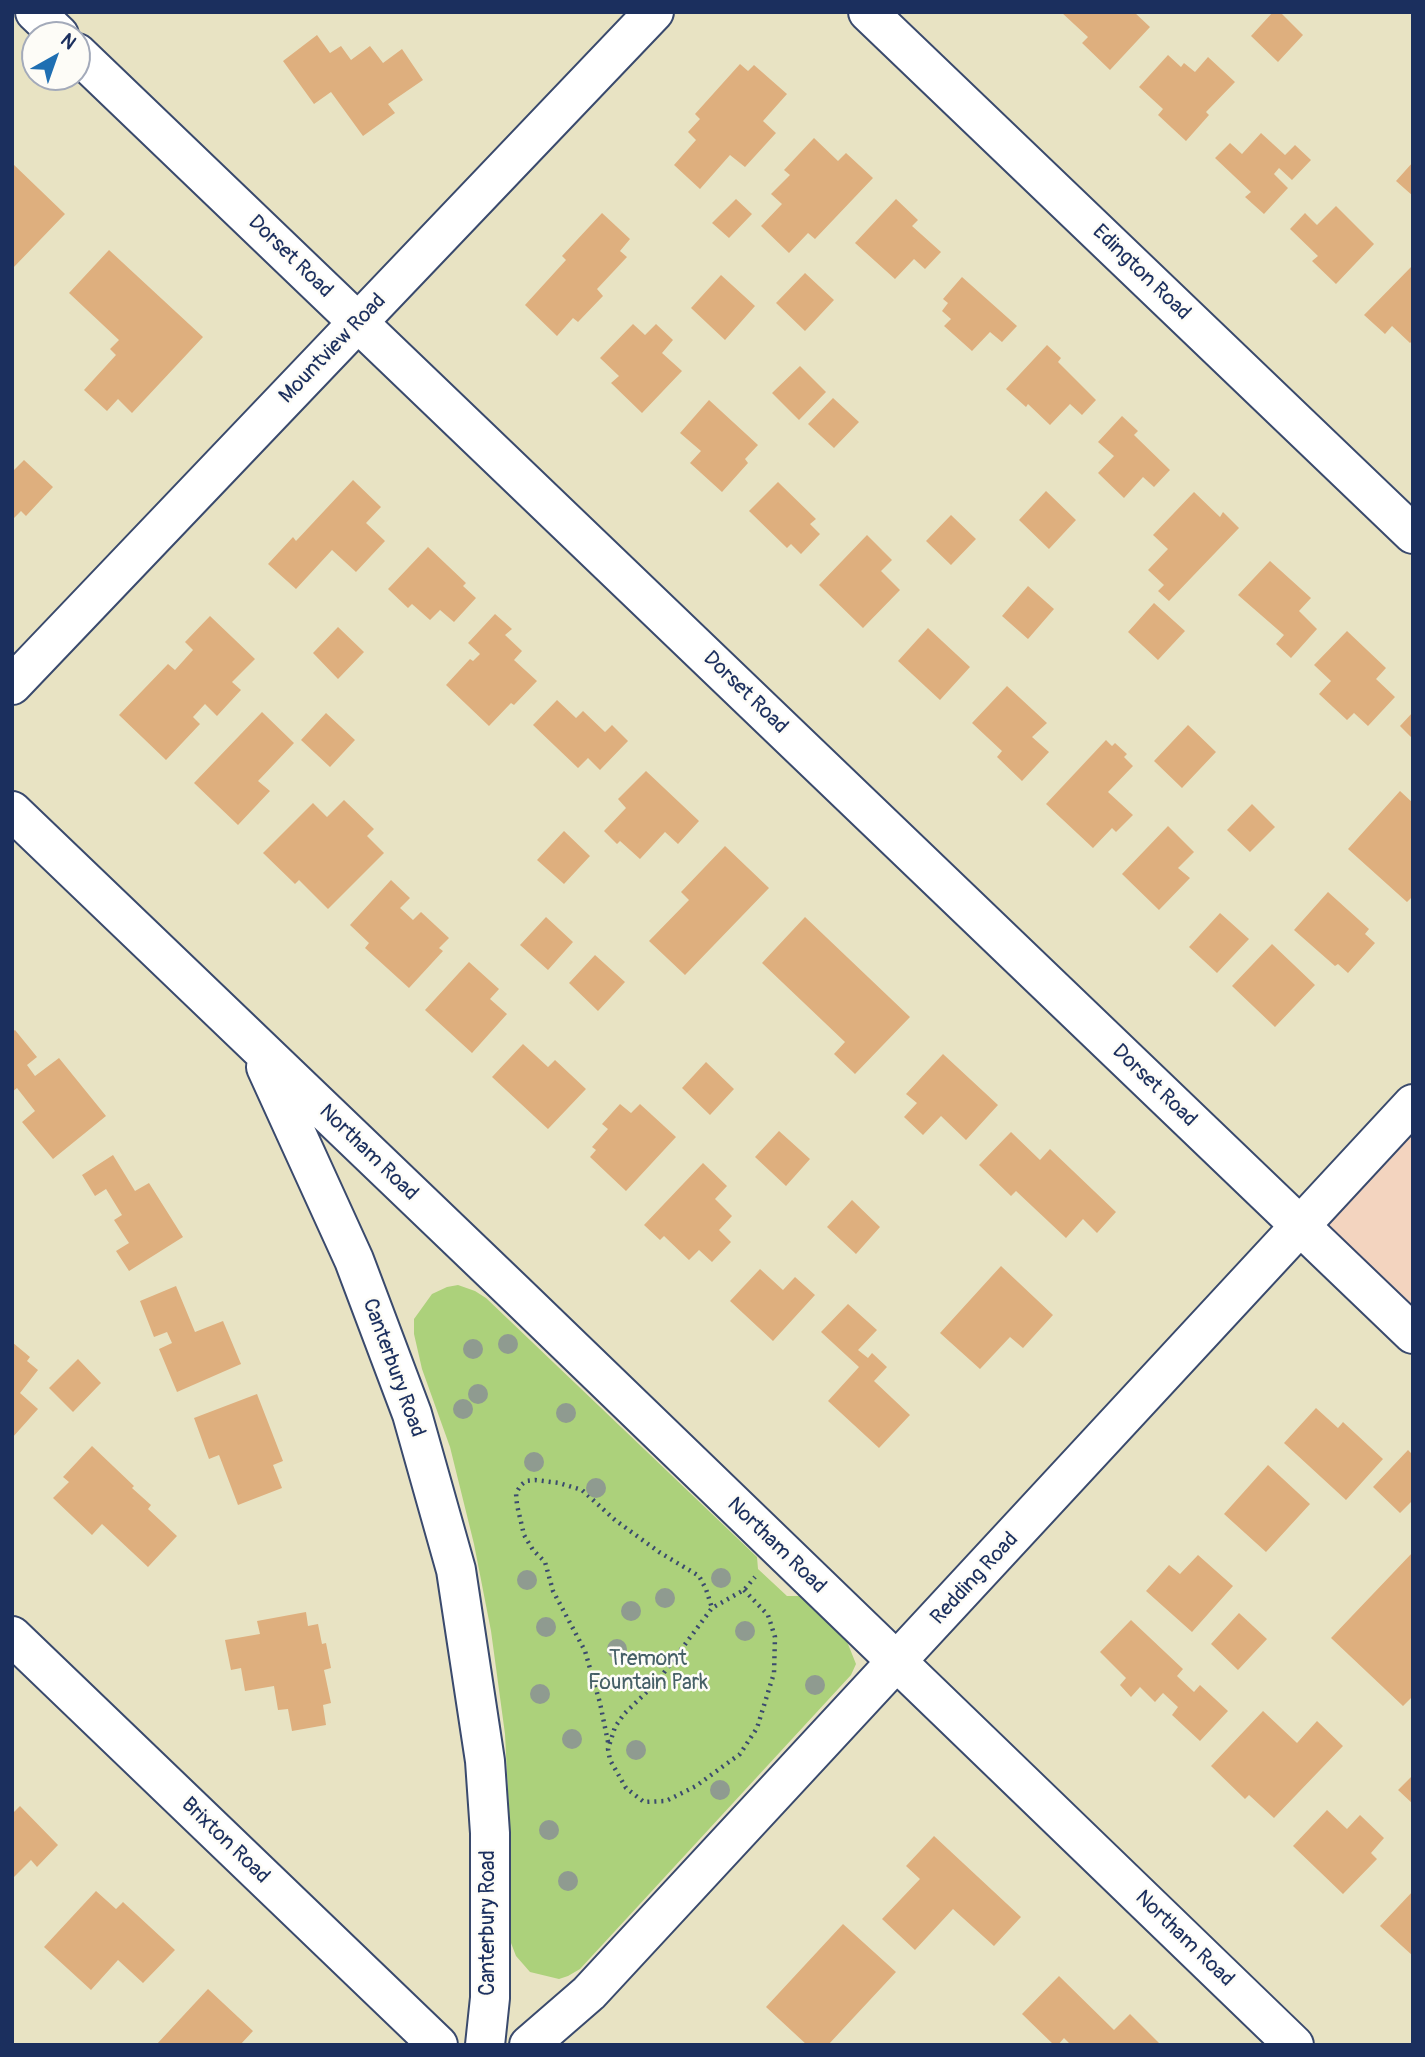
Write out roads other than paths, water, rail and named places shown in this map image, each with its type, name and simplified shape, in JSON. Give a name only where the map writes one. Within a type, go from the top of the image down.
[{"type":"street","name":"Mountview Road","points":[[12,685],[654,12]]},
{"type":"street","name":"Edington Road","points":[[868,12],[1413,534]]},
{"type":"street","name":"Dorset Road","points":[[91,66],[1413,1334]]},
{"type":"street","name":"Canterbury Road","points":[[12,811],[258,1048],[359,1273],[412,1414],[456,1570],[485,1761],[491,1905],[490,1998],[485,2045]]},
{"type":"street","name":"Northam Road","points":[[258,1048],[1293,2045]]},
{"type":"street","name":"Redding Road","points":[[528,2045],[589,1993],[1413,1104]]},
{"type":"street","name":"Brixton Road","points":[[12,1636],[438,2045]]},
{"type":"park label","name":"Tremont Fountain Park","points":[[648,1672]]}]
